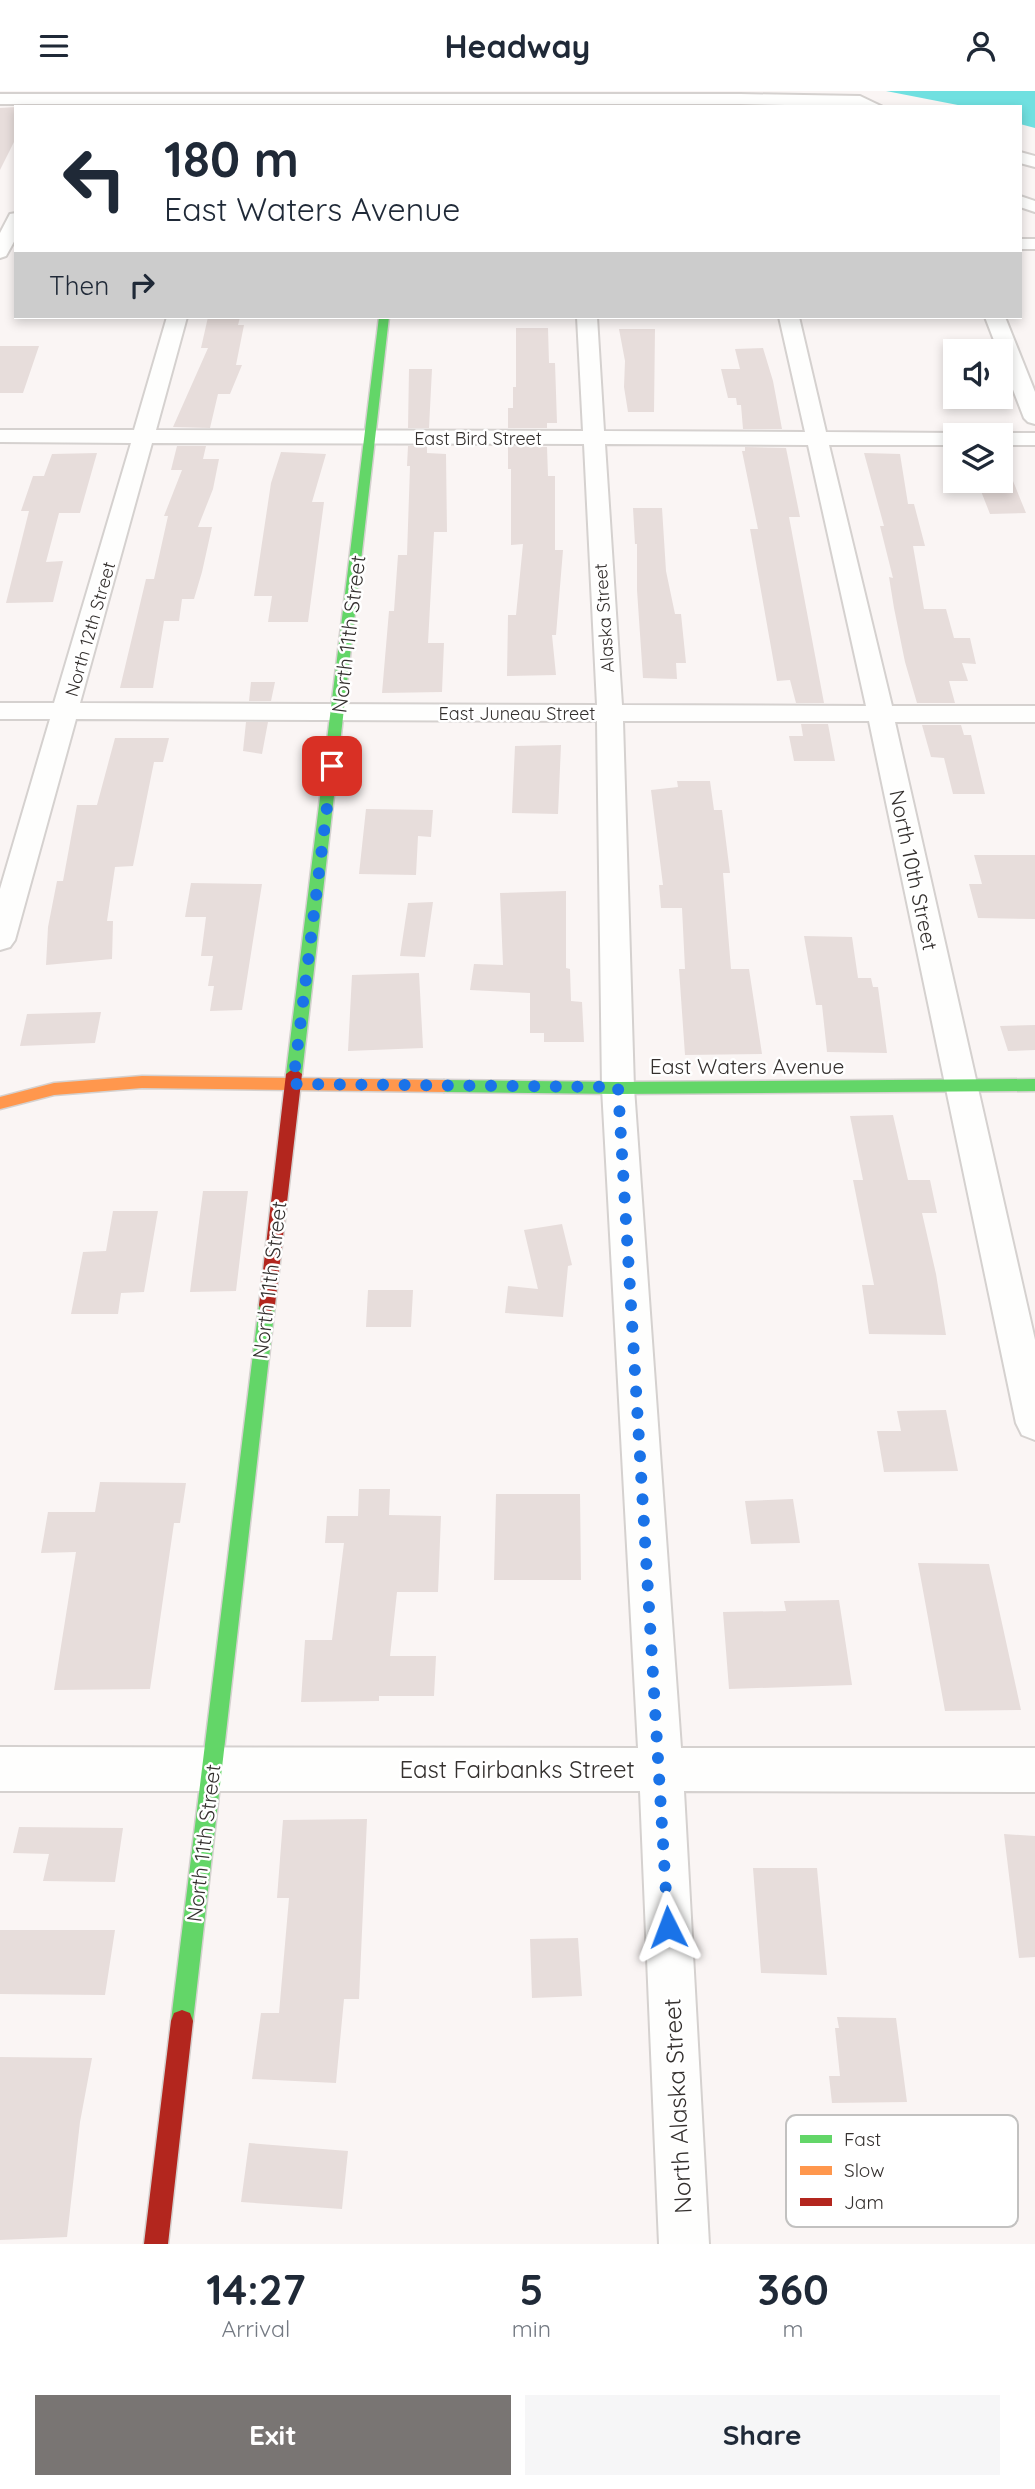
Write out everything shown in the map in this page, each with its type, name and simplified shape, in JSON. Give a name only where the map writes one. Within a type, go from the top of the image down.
[{"type":"street","points":[[0,99],[239,99],[409,103],[740,103],[803,100],[860,101],[869,105]]},
{"type":"street","points":[[5,245],[14,223]]},
{"type":"street","name":"North 12th Street","points":[[0,940],[145,438],[176,319]]},
{"type":"street","name":"North 11th Street","points":[[156,2244],[384,319]]},
{"type":"street","name":"Alaska Street","points":[[587,319],[610,713],[618,1087]]},
{"type":"street","name":"North 10th Street","points":[[789,319],[881,713],[1035,1423]]},
{"type":"street","points":[[996,319],[1035,418]]},
{"type":"street","name":"East Bird Street","points":[[0,436],[943,439]]},
{"type":"street","points":[[1013,439],[1035,439]]},
{"type":"street","name":"East Juneau Street","points":[[0,711],[1035,714]]},
{"type":"street","name":"East Waters Avenue","points":[[0,1103],[54,1089],[142,1082],[618,1087],[1035,1085]]},
{"type":"street","name":"North Alaska Street","points":[[618,1087],[661,1768],[684,2244]]},
{"type":"street","name":"East Fairbanks Street","points":[[0,1769],[1035,1770]]},
{"type":"water","points":[[886,91],[1035,91],[1035,128],[1022,125],[1022,105],[958,105]]},
{"type":"building","points":[[14,107],[14,142],[0,170],[0,108]]},
{"type":"building","points":[[208,319],[240,319],[238,325],[244,325],[236,365],[242,365],[230,394],[218,394],[210,428],[173,427],[208,348],[201,348]]},
{"type":"building","points":[[516,328],[548,328],[549,363],[555,363],[557,423],[547,423],[547,428],[508,428],[508,408],[513,408],[513,387],[516,387]]},
{"type":"building","points":[[619,329],[655,329],[654,412],[628,412],[624,387],[625,361]]},
{"type":"building","points":[[0,346],[39,346],[23,393],[0,393]]},
{"type":"building","points":[[763,348],[773,381],[782,429],[743,429],[741,405],[737,405],[736,398],[728,398],[721,369],[740,369],[735,349]]},
{"type":"building","points":[[409,369],[432,369],[429,428],[408,428]]},
{"type":"building","points":[[177,446],[206,446],[203,459],[219,459],[213,489],[198,527],[212,527],[202,572],[194,599],[182,599],[179,621],[164,621],[153,688],[120,688],[146,579],[154,579],[168,516],[164,516],[182,470],[171,470]]},
{"type":"building","points":[[408,446],[427,446],[427,453],[446,454],[447,532],[434,532],[428,643],[444,643],[442,692],[382,693],[389,611],[394,611],[398,555],[407,555],[410,466],[407,466]]},
{"type":"building","points":[[508,446],[547,447],[548,476],[555,476],[555,550],[563,550],[556,635],[552,635],[556,675],[507,676],[508,615],[516,615],[523,544],[511,545],[511,469],[508,469]]},
{"type":"building","points":[[745,447],[786,448],[800,517],[789,517],[824,703],[796,703],[790,680],[777,681],[750,529],[758,529],[742,451],[745,451]]},
{"type":"building","points":[[281,452],[326,454],[312,502],[324,502],[308,622],[268,622],[272,596],[254,596],[271,483]]},
{"type":"building","points":[[97,453],[80,513],[59,513],[46,562],[63,561],[53,602],[6,603],[29,511],[21,511],[33,476],[44,476],[52,454]]},
{"type":"building","points":[[864,453],[900,454],[908,504],[914,504],[925,546],[913,546],[924,609],[946,609],[954,638],[970,638],[976,664],[962,663],[968,681],[949,681],[955,703],[917,703],[894,608],[889,577],[893,578],[880,526],[884,526]]},
{"type":"building","points":[[1013,481],[1026,513],[990,514],[982,493],[1013,493]]},
{"type":"building","points":[[633,508],[662,508],[666,571],[675,614],[681,614],[686,663],[676,663],[677,679],[643,678]]},
{"type":"building","points":[[251,682],[275,682],[271,701],[249,701]]},
{"type":"building","points":[[246,722],[268,722],[262,754],[243,751]]},
{"type":"building","points":[[801,724],[828,724],[835,761],[794,761],[789,736],[803,736]]},
{"type":"building","points":[[922,725],[961,725],[964,735],[971,735],[985,794],[953,794],[944,758],[931,757]]},
{"type":"building","points":[[115,738],[169,738],[163,762],[154,762],[133,866],[115,867],[107,921],[113,921],[112,959],[46,965],[48,927],[57,881],[63,881],[77,805],[97,805]]},
{"type":"building","points":[[561,745],[558,814],[512,813],[515,746]]},
{"type":"building","points":[[677,781],[710,781],[714,810],[722,810],[730,873],[723,873],[731,969],[749,969],[762,1054],[685,1055],[679,969],[685,969],[682,908],[661,908],[659,885],[663,885],[651,790],[678,787]]},
{"type":"building","points":[[366,809],[433,810],[431,837],[418,836],[416,875],[359,874]]},
{"type":"building","points":[[974,855],[1035,855],[1035,919],[978,918],[969,884],[982,884]]},
{"type":"building","points":[[191,883],[262,884],[242,1010],[210,1011],[214,986],[208,986],[213,956],[201,956],[206,917],[185,917]]},
{"type":"building","points":[[566,891],[566,968],[570,969],[571,1001],[582,1002],[584,1042],[544,1042],[544,1033],[530,1033],[530,993],[470,990],[474,964],[503,965],[500,893]]},
{"type":"building","points":[[433,902],[425,957],[400,956],[408,903]]},
{"type":"building","points":[[804,936],[852,937],[858,978],[871,978],[873,987],[878,987],[887,1053],[827,1052],[822,1005],[816,1005]]},
{"type":"building","points":[[419,973],[423,1048],[348,1051],[352,975]]},
{"type":"building","points":[[101,1012],[95,1043],[20,1046],[27,1014]]},
{"type":"building","points":[[1035,1025],[1035,1050],[1008,1051],[1000,1026]]},
{"type":"building","points":[[893,1115],[908,1180],[930,1180],[937,1213],[922,1213],[946,1335],[869,1334],[862,1285],[874,1285],[853,1180],[863,1180],[850,1116]]},
{"type":"building","points":[[203,1191],[248,1191],[236,1291],[190,1292]]},
{"type":"building","points":[[113,1211],[158,1211],[144,1292],[121,1293],[118,1314],[71,1314],[83,1252],[106,1251]]},
{"type":"building","points":[[562,1224],[572,1265],[568,1266],[563,1317],[505,1313],[508,1286],[538,1289],[524,1230]]},
{"type":"building","points":[[368,1290],[413,1290],[411,1327],[366,1327]]},
{"type":"building","points":[[946,1410],[958,1471],[884,1472],[877,1431],[901,1431],[897,1411]]},
{"type":"building","points":[[100,1482],[186,1483],[180,1523],[174,1523],[150,1689],[54,1690],[76,1552],[41,1553],[48,1512],[95,1512]]},
{"type":"building","points":[[359,1489],[390,1489],[389,1515],[441,1516],[438,1592],[397,1592],[390,1656],[436,1656],[434,1696],[379,1696],[379,1701],[301,1702],[305,1640],[332,1640],[344,1543],[325,1543],[327,1516],[358,1516]]},
{"type":"building","points":[[496,1494],[580,1494],[581,1580],[494,1580]]},
{"type":"building","points":[[793,1499],[800,1543],[751,1544],[745,1501]]},
{"type":"building","points":[[918,1563],[989,1564],[1021,1710],[945,1711]]},
{"type":"building","points":[[839,1600],[852,1685],[729,1689],[723,1612],[786,1611],[784,1601]]},
{"type":"building","points":[[367,1819],[359,1999],[344,1999],[336,2083],[252,2079],[261,2013],[279,2013],[289,1898],[277,1898],[283,1820]]},
{"type":"building","points":[[19,1827],[123,1828],[115,1882],[43,1881],[49,1854],[13,1853]]},
{"type":"building","points":[[1004,1834],[1035,1836],[1035,1957],[1019,1958]]},
{"type":"building","points":[[753,1868],[817,1868],[827,1975],[761,1973]]},
{"type":"building","points":[[0,1930],[115,1930],[105,1995],[0,1994]]},
{"type":"building","points":[[578,1938],[582,1996],[532,1998],[530,1939]]},
{"type":"building","points":[[837,2017],[896,2018],[907,2102],[832,2103],[829,2076],[840,2076],[835,2028],[839,2028]]},
{"type":"building","points":[[0,2057],[92,2058],[80,2122],[67,2237],[0,2240]]},
{"type":"building","points":[[249,2143],[348,2151],[342,2209],[241,2202]]},
{"type":"traffic: fast","points":[[294,1074],[384,319]]},
{"type":"traffic: fast","points":[[444,1086],[618,1088],[1035,1085]]},
{"type":"traffic: fast","points":[[182,2021],[267,1305]]},
{"type":"traffic: slow","points":[[0,1103],[54,1089],[142,1082],[444,1086]]},
{"type":"traffic: jam","points":[[267,1305],[294,1074]]},
{"type":"traffic: jam","points":[[156,2244],[182,2021]]},
{"type":"route","points":[[332,766],[293,1084],[618,1087],[661,1768],[668,1927]]}]
